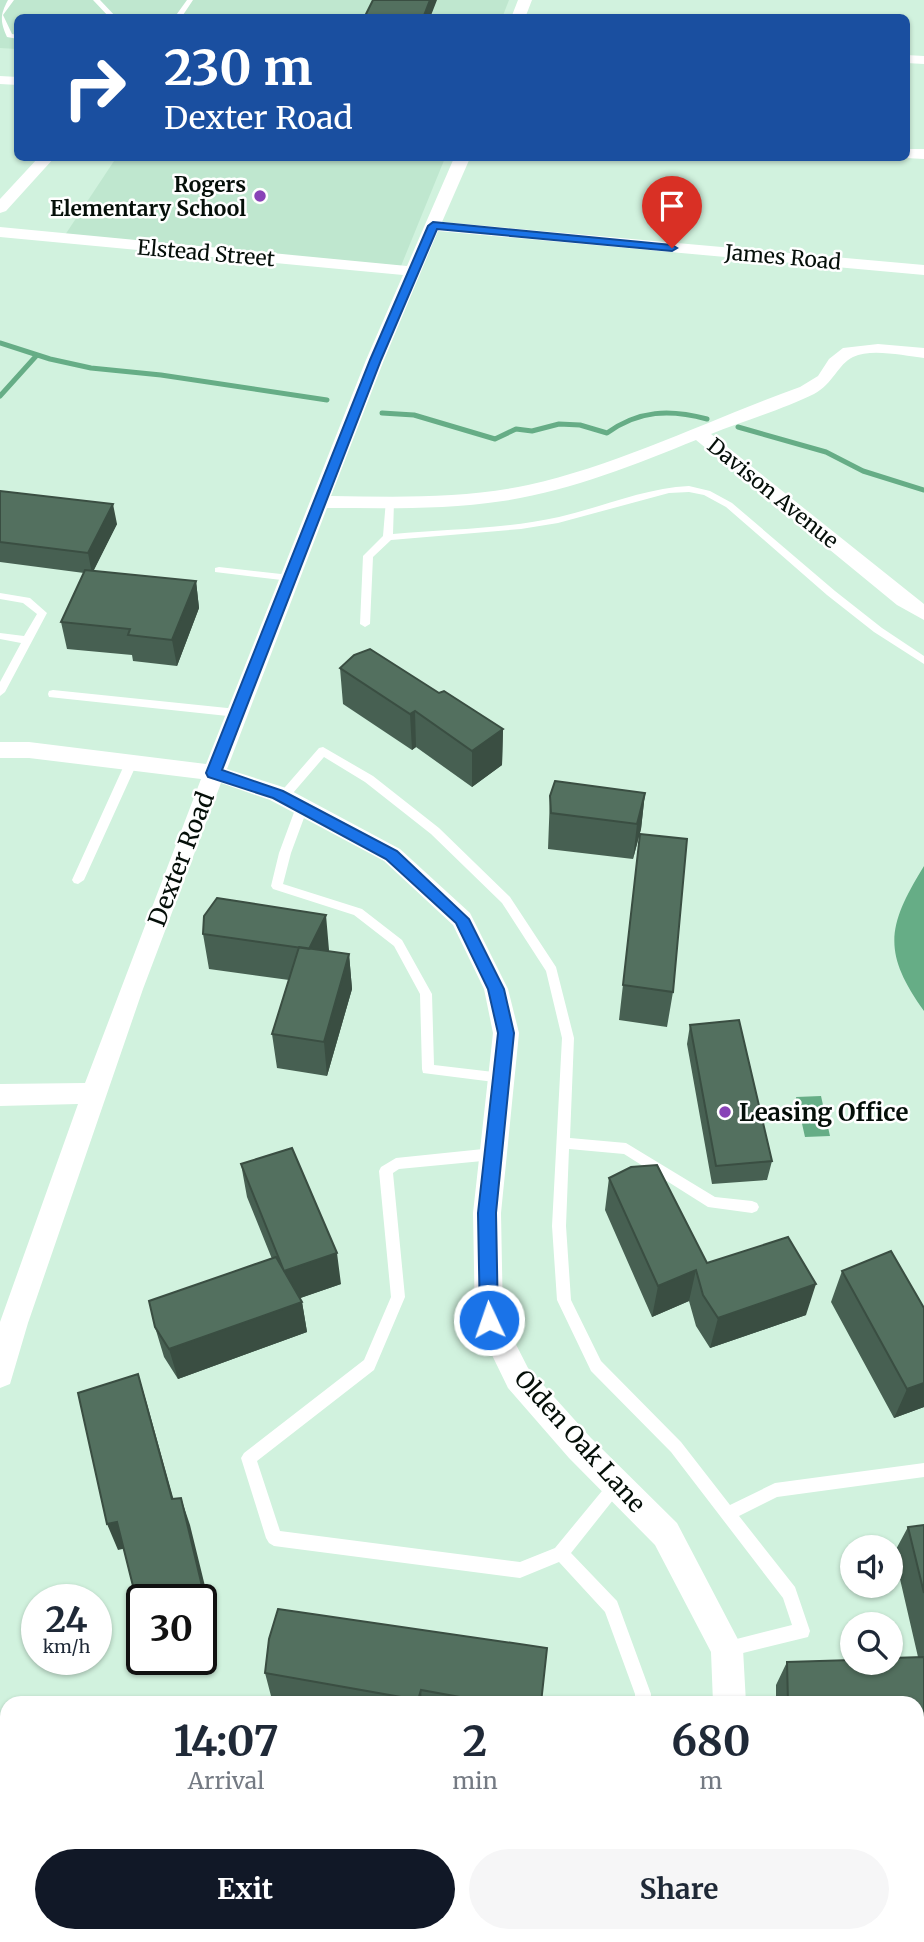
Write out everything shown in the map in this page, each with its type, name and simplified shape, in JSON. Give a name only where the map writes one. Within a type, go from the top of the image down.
[{"type":"street","points":[[0,208],[12,182],[42,161]]},
{"type":"street","name":"Dexter Road","points":[[0,1374],[14,1323],[94,1093],[214,773],[412,271],[461,161]]},
{"type":"street","name":"James Road","points":[[433,226],[924,270]]},
{"type":"street","name":"Elstead Street","points":[[0,232],[412,271]]},
{"type":"street","points":[[698,432],[806,391],[824,380],[835,363],[849,352],[878,349],[924,353]]},
{"type":"street","name":"Davison Avenue","points":[[319,502],[460,501],[530,490],[594,473],[698,432],[904,600],[924,613]]},
{"type":"street","name":"Olden Oak Lane","points":[[0,750],[29,750],[132,761],[214,773],[293,802],[391,855],[462,919],[496,989],[506,1033],[487,1213],[489,1320],[518,1378],[666,1534],[727,1649],[730,1696]]},
{"type":"street","points":[[0,1095],[94,1093]]},
{"type":"lane","points":[[11,0],[0,15],[9,36],[14,37]]},
{"type":"lane","points":[[96,0],[110,14]]},
{"type":"lane","points":[[365,624],[368,556],[388,537],[521,526],[558,520],[669,490],[689,489],[707,493],[729,505],[831,593],[924,661]]},
{"type":"lane","points":[[388,537],[389,502]]},
{"type":"lane","points":[[219,570],[290,578]]},
{"type":"lane","points":[[0,596],[26,600],[42,612],[0,692]]},
{"type":"lane","points":[[0,636],[27,640]]},
{"type":"lane","points":[[53,694],[237,713]]},
{"type":"lane","points":[[502,1078],[428,1069],[426,994],[398,943],[358,912],[277,886],[293,802],[323,751],[369,779],[435,831],[506,900],[552,970],[568,1038],[559,1226],[564,1300],[596,1366],[676,1447],[789,1593],[802,1631],[727,1649]]},
{"type":"lane","points":[[78,880],[132,761]]},
{"type":"lane","points":[[563,1143],[626,1149],[713,1203],[752,1207]]},
{"type":"lane","points":[[494,1154],[396,1164],[386,1171],[398,1297],[369,1365],[249,1458],[274,1538],[520,1570],[561,1553],[617,1484]]},
{"type":"lane","points":[[728,1514],[775,1490],[924,1470]]},
{"type":"lane","points":[[561,1553],[611,1607],[643,1696]]},
{"type":"shaded area","points":[[0,0],[509,0],[504,14],[14,14],[14,49],[0,48]]},
{"type":"shaded area","name":"Rogers Elementary School","points":[[114,161],[444,161],[401,266],[65,235]]},
{"type":"shaded area","points":[[924,866],[924,1011],[901,972],[894,939],[902,906]]},
{"type":"shaded area","points":[[821,1096],[830,1136],[805,1137],[796,1097]]},
{"type":"building","points":[[373,0],[430,0],[425,14],[366,14]]},
{"type":"building","points":[[0,491],[113,504],[88,553],[0,542]]},
{"type":"building","points":[[85,570],[196,581],[172,640],[128,635],[130,629],[61,622]]},
{"type":"building","points":[[370,649],[439,693],[444,691],[503,729],[472,751],[415,711],[410,714],[340,668],[354,655]]},
{"type":"building","points":[[555,781],[645,793],[637,824],[551,813],[550,796]]},
{"type":"building","points":[[640,834],[687,839],[673,992],[623,985]]},
{"type":"building","points":[[217,898],[326,915],[309,949],[203,934],[204,916]]},
{"type":"building","points":[[299,947],[349,954],[324,1042],[272,1034]]},
{"type":"building","name":"Leasing Office","points":[[739,1020],[772,1161],[716,1166],[690,1025]]},
{"type":"building","points":[[292,1148],[337,1253],[284,1271],[241,1164]]},
{"type":"building","points":[[657,1165],[707,1263],[788,1237],[816,1284],[718,1318],[703,1295],[696,1270],[658,1286],[609,1178],[631,1167]]},
{"type":"building","points":[[891,1251],[924,1308],[924,1383],[907,1389],[842,1271]]},
{"type":"building","points":[[276,1257],[302,1302],[169,1349],[155,1327],[149,1301]]},
{"type":"building","points":[[138,1374],[172,1499],[181,1498],[202,1584],[132,1584],[117,1522],[107,1524],[78,1393]]},
{"type":"building","points":[[924,1525],[924,1593],[908,1527]]},
{"type":"building","points":[[278,1609],[547,1648],[542,1696],[454,1696],[421,1690],[419,1696],[395,1696],[265,1673],[269,1639]]},
{"type":"building","points":[[924,1657],[924,1696],[788,1696],[787,1662],[840,1660],[840,1675],[903,1675],[903,1658]]},
{"type":"waterway","points":[[0,343],[50,359],[91,368],[161,375],[327,400]]},
{"type":"waterway","points":[[0,396],[37,355]]},
{"type":"waterway","points":[[382,413],[414,415],[495,439],[516,429],[532,431],[559,424],[580,425],[607,433],[631,420],[655,414],[680,414],[707,419]]},
{"type":"waterway","points":[[738,427],[826,452],[863,471],[924,490]]},
{"type":"place","name":"Rogers Elementary School","points":[[260,196]]},
{"type":"place","name":"Leasing Office","points":[[725,1112]]},
{"type":"route","points":[[489,1320],[487,1213],[506,1033],[496,989],[462,919],[391,855],[278,794],[214,773],[375,360],[433,226],[672,248]]}]
